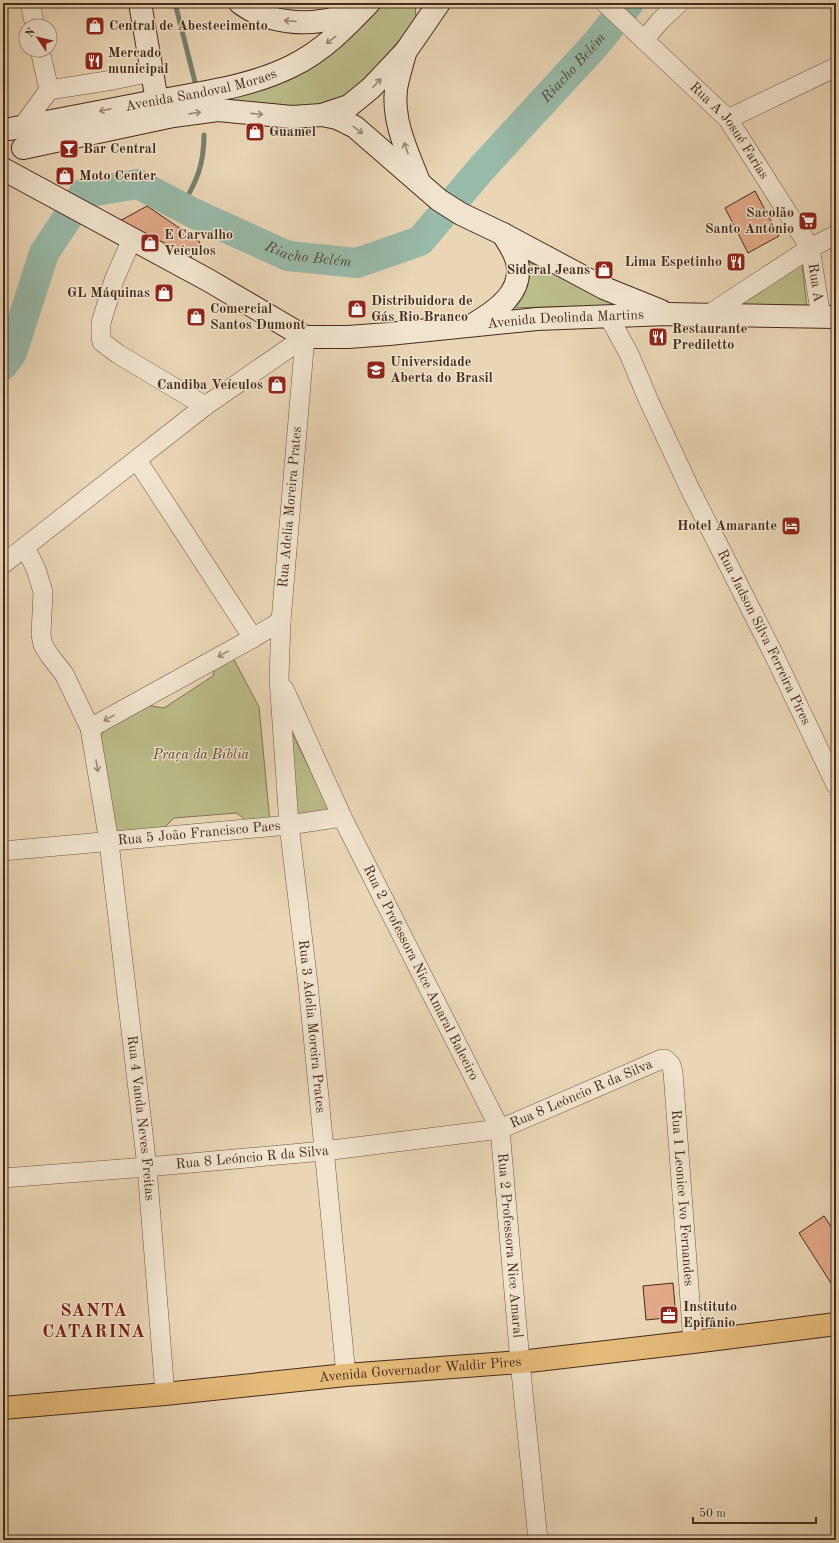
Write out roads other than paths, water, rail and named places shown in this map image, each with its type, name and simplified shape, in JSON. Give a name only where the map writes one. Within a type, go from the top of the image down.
[{"type":"main road","points":[[140,3],[152,72],[160,105]]},
{"type":"main road","points":[[240,3],[248,9],[261,15],[278,20],[295,22],[316,21],[338,10],[368,4]]},
{"type":"main road","name":"Avenida Sandoval Moraes","points":[[215,100],[292,66],[315,52],[337,36],[368,4]]},
{"type":"main road","name":"Avenida Sandoval Moraes","points":[[12,128],[160,105],[215,100],[292,117],[322,115],[349,106],[371,88],[406,51],[433,7]]},
{"type":"main road","points":[[406,51],[396,89],[396,114],[420,185]]},
{"type":"main road","name":"Avenida Sandoval Moraes","points":[[23,151],[160,105]]},
{"type":"main road","points":[[322,115],[337,118],[355,127],[420,185],[439,200],[461,214],[503,234],[604,288],[667,314]]},
{"type":"main road","points":[[12,128],[20,137],[23,151],[46,192]]},
{"type":"main road","points":[[3,168],[13,165],[23,151]]},
{"type":"main road","points":[[3,168],[208,280],[305,337]]},
{"type":"main road","points":[[472,326],[503,305],[512,292],[518,275],[517,262],[513,250],[503,234]]},
{"type":"main road","name":"Avenida Deolinda Martins","points":[[305,337],[361,336],[537,319],[667,314],[828,317]]},
{"type":"main road","name":"Avenida Governador Waldir Pires","points":[[3,1408],[166,1394],[346,1375],[520,1362],[836,1324]]},
{"type":"street","points":[[30,3],[33,18]]},
{"type":"street","points":[[637,34],[660,21],[679,3]]},
{"type":"street","name":"Rua A Josué Farias","points":[[606,4],[728,119],[810,248]]},
{"type":"street","points":[[42,58],[49,90]]},
{"type":"street","points":[[728,119],[836,67]]},
{"type":"street","points":[[12,128],[49,90],[121,79],[152,72]]},
{"type":"street","points":[[121,79],[135,94],[160,105]]},
{"type":"street","points":[[708,314],[810,248],[836,235]]},
{"type":"street","points":[[132,239],[114,280],[101,323],[102,342],[118,354],[206,406]]},
{"type":"street","name":"Rua A","points":[[810,248],[828,317]]},
{"type":"street","name":"Rua Jadson Silva Ferreira Pires","points":[[609,317],[629,354],[648,399],[690,489],[774,655],[836,785]]},
{"type":"street","points":[[3,564],[206,406],[305,337]]},
{"type":"street","name":"Rua Adelia Moreira Prates","points":[[279,678],[280,621],[305,337]]},
{"type":"street","points":[[137,460],[249,640],[279,655]]},
{"type":"street","name":"Rua 4 Vanda Neves Freitas","points":[[25,547],[36,569],[43,592],[41,635],[43,645],[64,674],[90,728],[109,842],[147,1167],[166,1394]]},
{"type":"street","points":[[90,728],[249,640],[280,621]]},
{"type":"street","name":"Rua 2 Professora Nice Amaral Baleeiro","points":[[279,678],[342,817],[500,1129]]},
{"type":"street","name":"Rua 3 Adelia Moreira Prates","points":[[279,678],[289,825],[308,984],[346,1375]]},
{"type":"street","name":"Rua 5 João Francisco Paes","points":[[3,851],[289,825],[342,817]]},
{"type":"street","name":"Rua 8 Leôncio R da Silva","points":[[500,1129],[662,1059]]},
{"type":"street","name":"Rua 1 Leonice Ivo Fernandes","points":[[662,1059],[668,1061],[673,1072],[693,1342]]},
{"type":"street","name":"Rua 8 Leóncio R da Silva","points":[[3,1178],[324,1151],[500,1129]]},
{"type":"street","name":"Rua 2 Professora Nice Amaral","points":[[500,1129],[520,1362],[538,1540]]},
{"type":"waterway","points":[[175,3],[195,82]]},
{"type":"waterway","name":"Riacho Belém","points":[[3,365],[12,353],[44,253],[84,193],[138,184],[193,213],[288,256],[357,263],[420,241],[482,168],[595,45],[629,3]]},
{"type":"waterway","points":[[181,207],[195,181],[201,164],[204,135]]},
{"type":"place","name":"Central de Abestecimento","points":[[95,26]]},
{"type":"place","name":"Mercado municipal","points":[[94,61]]},
{"type":"place","name":"Guamel","points":[[255,132]]},
{"type":"place","name":"Bar Central","points":[[69,149]]},
{"type":"place","name":"Moto Center","points":[[65,176]]},
{"type":"place","name":"Sacolão Santo Antônio","points":[[808,221]]},
{"type":"place","name":"E Carvalho Veículos","points":[[150,243]]},
{"type":"place","name":"Lima Espetinho","points":[[736,262]]},
{"type":"place","name":"Sideral Jeans","points":[[604,270]]},
{"type":"place","name":"GL Máquinas","points":[[164,293]]},
{"type":"place","name":"Distribuidora de Gás Rio Branco","points":[[357,309]]},
{"type":"place","name":"Comercial Santos Dumont","points":[[196,317]]},
{"type":"place","name":"Restaurante Prediletto","points":[[658,337]]},
{"type":"place","name":"Universidade Aberta do Brasil","points":[[376,370]]},
{"type":"place","name":"Candiba Veículos","points":[[277,385]]},
{"type":"place","name":"Hotel Amarante","points":[[791,526]]},
{"type":"place","name":"Instituto Epifânio","points":[[669,1315]]},
{"type":"district","name":"SANTA CATARINA","points":[[94,1321]]},
{"type":"park label","name":"Praça da Bíblia","points":[[201,755]]}]
